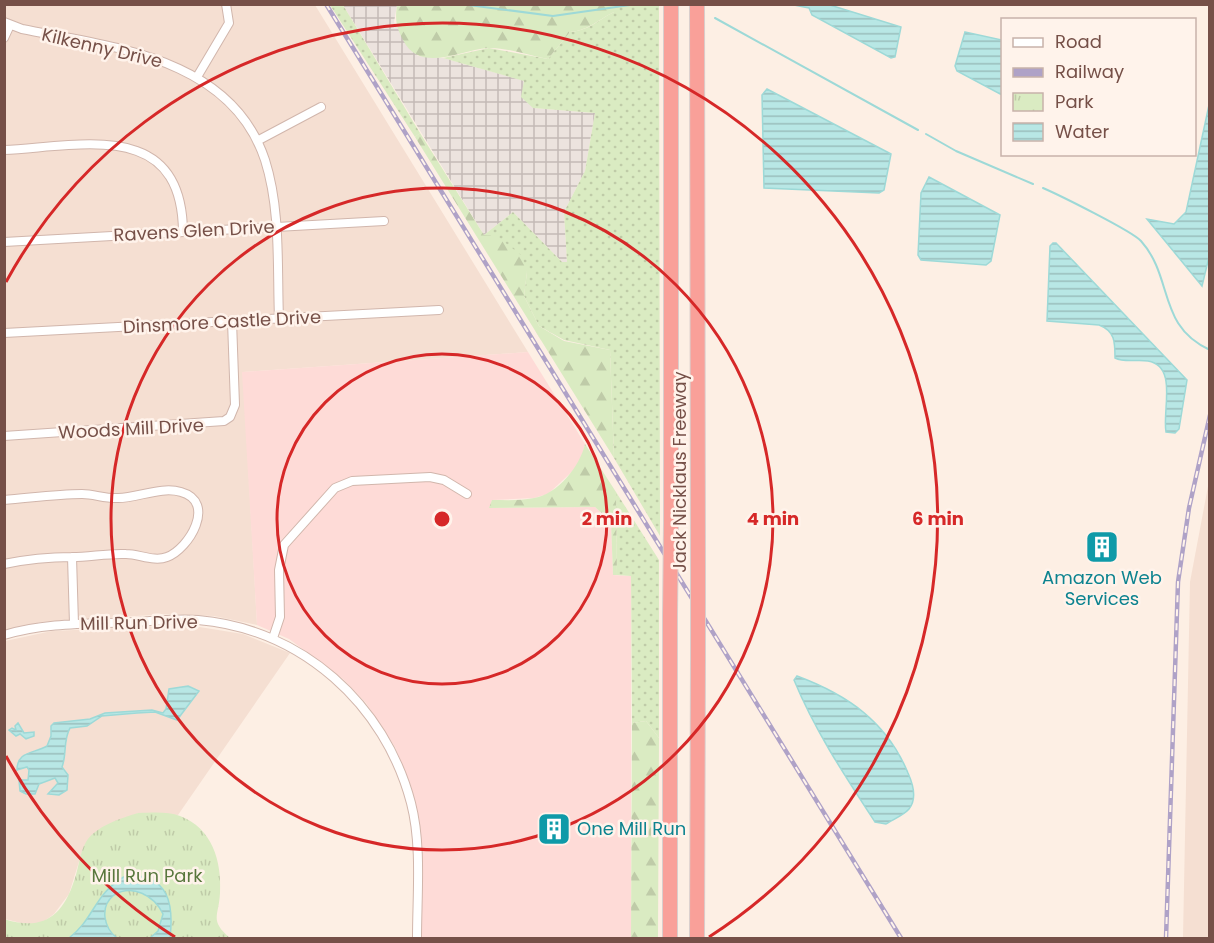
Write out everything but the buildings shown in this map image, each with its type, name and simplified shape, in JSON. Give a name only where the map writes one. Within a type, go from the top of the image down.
[{"type":"highway","name":"Jack Nicklaus Freeway","points":[[670,939],[671,4]]},
{"type":"highway","name":"Jack Nicklaus Freeway","points":[[697,939],[698,4]]},
{"type":"street","points":[[197,76],[229,22],[226,4]]},
{"type":"street","points":[[4,38],[7,24]]},
{"type":"street","name":"Kilkenny Drive","points":[[7,24],[149,56],[197,76],[223,97],[257,141],[269,175],[275,227],[279,319]]},
{"type":"street","points":[[257,141],[321,107]]},
{"type":"street","points":[[4,150],[105,144],[139,150],[159,162],[173,180],[181,203],[183,232]]},
{"type":"street","name":"Ravens Glen Drive","points":[[4,242],[384,221]]},
{"type":"street","name":"Dinsmore Castle Drive","points":[[4,333],[439,310]]},
{"type":"street","name":"Woods Mill Drive","points":[[4,436],[224,422],[230,417],[235,405],[231,321]]},
{"type":"street","points":[[273,638],[280,617],[279,570],[284,546],[335,488],[352,481],[430,477],[444,480],[467,494]]},
{"type":"street","points":[[4,500],[83,494],[117,499],[164,491],[180,492],[190,496],[196,505],[198,519],[188,542],[161,559],[128,554],[36,557],[4,564]]},
{"type":"street","points":[[72,557],[74,624]]},
{"type":"street","name":"Mill Run Drive","points":[[4,636],[29,629],[74,624],[198,620],[235,626],[273,638],[305,656],[339,681],[370,716],[396,758],[411,803],[416,833],[417,939]]},
{"type":"shaded area","points":[[5,5],[315,5],[528,352],[243,372],[257,625],[214,616],[168,614],[41,622],[5,631]]},
{"type":"shaded area","points":[[343,5],[397,5],[394,22],[418,56],[443,58],[525,81],[533,108],[595,113],[585,171],[564,212],[567,262],[562,262],[513,212],[484,235]]},
{"type":"shaded area","points":[[528,352],[585,444],[577,467],[548,494],[534,498],[492,500],[490,508],[595,507],[611,522],[613,575],[631,576],[631,938],[421,938],[419,820],[408,779],[395,747],[366,703],[343,679],[289,639],[257,625],[242,372]]},
{"type":"shaded area","points":[[1209,481],[1209,938],[1183,938],[1190,582]]},
{"type":"shaded area","points":[[187,625],[243,634],[290,653],[178,815],[138,813],[82,852],[69,894],[54,914],[42,923],[29,925],[5,919],[5,641],[52,631]]},
{"type":"green space","points":[[614,4],[614,12],[588,27],[570,32],[548,59],[495,48],[430,58],[420,56],[410,50],[403,40],[397,23],[397,5]]},
{"type":"green space","points":[[330,5],[343,5],[420,133],[415,137]]},
{"type":"green space","points":[[614,5],[659,5],[660,536],[614,458],[610,350],[564,340],[539,326],[524,296],[527,272],[484,235],[513,212],[562,262],[567,262],[564,212],[585,171],[595,113],[533,108],[521,97],[524,81],[443,58],[489,48],[548,59],[570,32],[588,27],[614,12]]},
{"type":"green space","points":[[420,133],[484,235],[497,236],[522,256],[527,272],[524,296],[539,326],[564,341],[610,350],[614,458],[415,137]]},
{"type":"green space","points":[[585,444],[616,492],[617,575],[613,575],[611,522],[595,507],[489,508],[492,500],[529,499],[551,491],[573,470]]},
{"type":"green space","points":[[616,492],[659,560],[659,738],[646,721],[632,723],[631,576],[617,575]]},
{"type":"green space","points":[[646,721],[659,738],[658,938],[631,938],[632,723]]},
{"type":"green space","name":"Mill Run Park","points":[[138,813],[175,814],[191,821],[207,837],[213,847],[219,869],[220,893],[217,922],[230,938],[5,938],[4,919],[17,922],[39,922],[56,912],[63,904],[76,876],[82,851],[90,836],[109,823]]},
{"type":"water","points":[[794,5],[830,5],[901,27],[895,57],[891,58],[812,15],[809,8]]},
{"type":"water","points":[[965,32],[1001,40],[1001,94],[957,71],[955,66]]},
{"type":"water","points":[[767,89],[891,154],[884,190],[879,193],[764,188],[762,95]]},
{"type":"water","points":[[1209,105],[1210,253],[1202,286],[1147,219],[1174,224],[1186,212]]},
{"type":"water","points":[[929,177],[1000,215],[991,261],[986,265],[921,260],[918,255],[921,193]]},
{"type":"water","points":[[1056,243],[1187,380],[1179,429],[1175,433],[1166,432],[1166,380],[1163,371],[1157,365],[1148,361],[1115,358],[1113,338],[1108,330],[1099,325],[1047,321],[1050,246]]},
{"type":"water","points":[[797,676],[849,702],[877,725],[889,739],[913,787],[913,801],[907,811],[886,824],[875,822],[811,717],[794,680]]},
{"type":"water","points":[[188,686],[199,691],[177,720],[155,712],[137,713],[102,716],[87,726],[70,728],[66,737],[62,767],[68,775],[67,790],[59,795],[48,794],[58,783],[55,778],[39,784],[35,794],[20,791],[19,780],[28,780],[29,770],[27,767],[17,770],[20,759],[47,746],[51,736],[51,726],[54,723],[90,719],[105,713],[152,710],[163,713],[166,709],[169,689]]},
{"type":"water","points":[[18,723],[24,733],[34,732],[34,736],[26,739],[20,734],[16,736],[9,730],[12,728],[16,730],[15,726]]},
{"type":"water","points":[[127,875],[152,880],[166,894],[171,914],[170,938],[150,938],[158,931],[163,914],[154,901],[142,893],[128,891],[114,895],[106,905],[106,923],[117,938],[69,938],[85,922],[107,890]]},
{"type":"waterway","points":[[461,4],[553,16],[637,4]]},
{"type":"waterway","points":[[715,18],[918,130]]},
{"type":"waterway","points":[[926,134],[956,151],[1033,184]]},
{"type":"waterway","points":[[1043,188],[1079,205],[1141,241],[1151,255],[1174,315],[1182,328],[1193,340],[1210,350]]},
{"type":"railway","points":[[326,4],[901,938]]},
{"type":"railway","points":[[1166,938],[1178,582],[1189,508],[1210,415]]},
{"type":"place","name":"Amazon Web Services","points":[[1102,547]]},
{"type":"place","name":"One Mill Run","points":[[554,829]]}]
